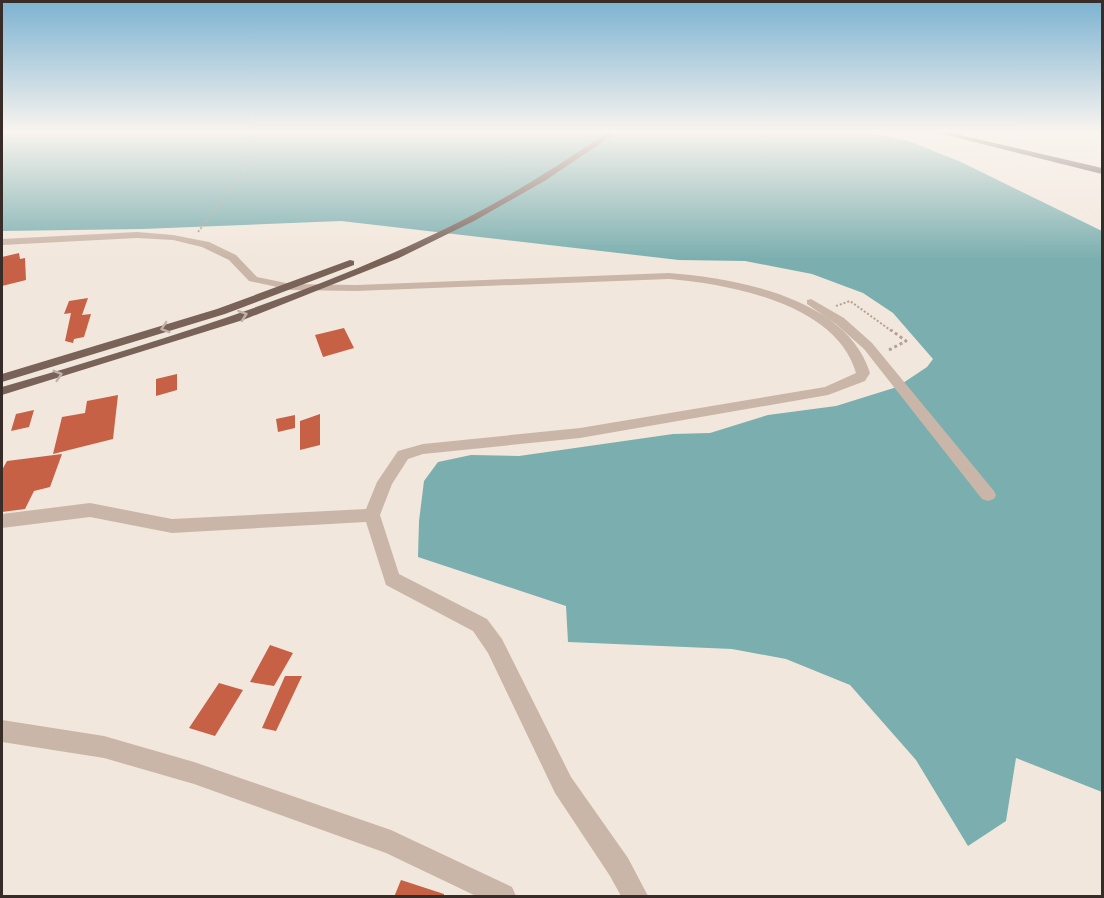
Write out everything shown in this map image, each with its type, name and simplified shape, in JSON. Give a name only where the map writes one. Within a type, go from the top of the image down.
[{"type":"main road","points":[[2,378],[122,343],[291,287],[393,246],[473,210],[537,175]]},
{"type":"main road","points":[[2,391],[201,330],[320,288],[500,205],[551,175]]},
{"type":"street","points":[[2,242],[28,243],[88,236],[182,237],[216,248],[245,266],[253,279],[291,287],[320,288],[669,276],[703,278],[767,292],[798,306],[847,340],[859,357],[863,373]]},
{"type":"street","points":[[817,306],[840,321],[876,357],[988,495]]},
{"type":"street","points":[[635,897],[619,867],[563,785],[495,646],[480,625],[392,579],[372,515],[381,490],[403,455],[423,449],[580,433],[828,391],[854,381],[863,373],[892,377]]},
{"type":"street","points":[[2,521],[90,510],[172,526],[372,515]]},
{"type":"street","points":[[2,731],[104,747],[194,773],[391,842],[503,897]]},
{"type":"path","points":[[190,240],[241,175]]},
{"type":"path","points":[[817,306],[850,301],[906,341],[876,357]]},
{"type":"water","points":[[2,175],[987,175],[1102,231],[1102,792],[1016,758],[1006,821],[968,846],[916,760],[850,685],[786,659],[732,649],[568,642],[566,606],[418,557],[419,521],[424,481],[438,462],[471,455],[519,456],[673,434],[710,433],[768,415],[836,406],[897,387],[927,367],[933,359],[893,313],[863,293],[812,274],[745,261],[679,260],[341,221],[142,229],[2,231]]},
{"type":"building","points":[[19,253],[20,259],[25,258],[26,280],[2,286],[2,257]]},
{"type":"building","points":[[88,298],[82,315],[91,314],[84,337],[74,339],[73,343],[65,341],[71,313],[64,314],[69,301]]},
{"type":"building","points":[[344,328],[354,348],[323,357],[315,335]]},
{"type":"building","points":[[177,374],[177,390],[156,396],[156,379]]},
{"type":"building","points":[[118,395],[113,439],[53,454],[62,417],[85,413],[87,401]]},
{"type":"building","points":[[34,410],[29,427],[11,431],[16,414]]},
{"type":"building","points":[[320,414],[320,445],[300,450],[300,421]]},
{"type":"building","points":[[295,415],[295,428],[278,432],[276,419]]},
{"type":"building","points":[[62,454],[50,487],[34,491],[25,509],[2,512],[2,470],[7,461]]},
{"type":"building","points":[[270,645],[293,653],[274,686],[250,682]]},
{"type":"building","points":[[285,676],[302,676],[276,731],[262,728]]},
{"type":"building","points":[[219,683],[243,690],[215,736],[189,728]]},
{"type":"building","points":[[401,880],[444,894],[444,897],[394,897]]}]
